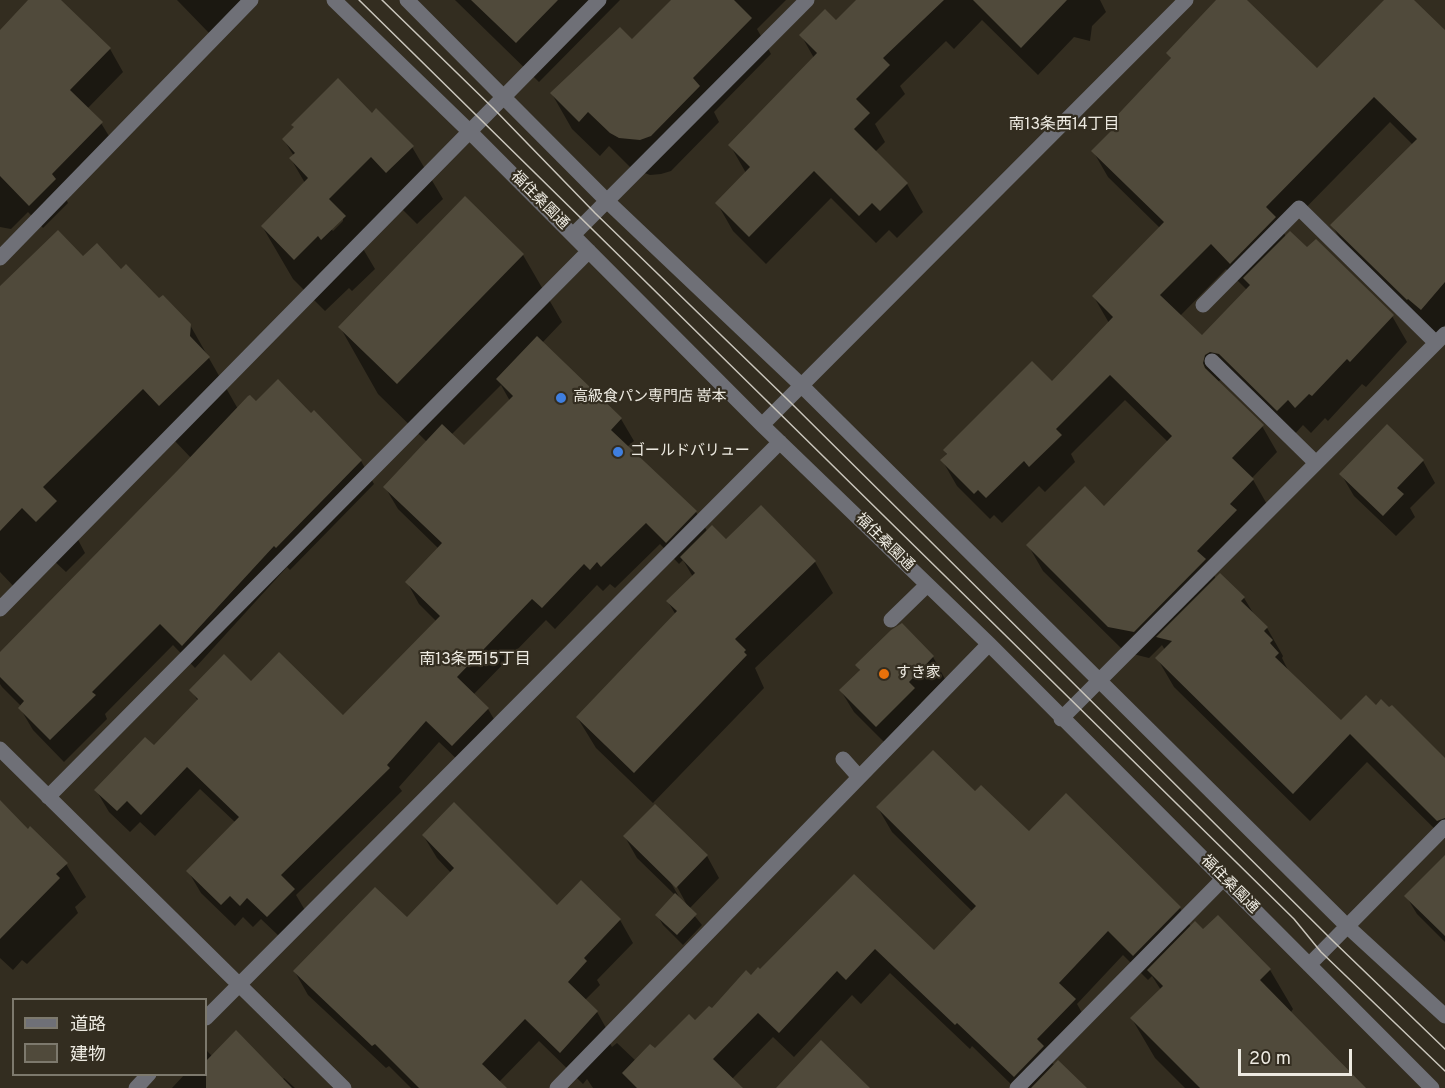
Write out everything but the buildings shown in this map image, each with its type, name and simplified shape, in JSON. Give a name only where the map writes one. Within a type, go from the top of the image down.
[{"type":"street","points":[[0,258],[250,0]]},
{"type":"street","name":"福住桑園通","points":[[334,0],[470,132],[762,425],[989,644],[1061,719],[1432,1088]]},
{"type":"street","points":[[407,0],[607,201],[801,385],[1347,926],[1445,1016]]},
{"type":"street","points":[[0,609],[599,0]]},
{"type":"street","points":[[573,235],[807,0]]},
{"type":"street","points":[[762,425],[1186,0]]},
{"type":"street","points":[[1061,719],[1440,338],[1299,208],[1203,305]]},
{"type":"street","points":[[48,797],[589,251]]},
{"type":"street","points":[[1212,361],[1316,463]]},
{"type":"street","points":[[207,1017],[780,442]]},
{"type":"street","points":[[891,620],[927,585]]},
{"type":"street","points":[[556,1088],[989,644]]},
{"type":"street","points":[[0,749],[344,1088]]},
{"type":"street","points":[[843,759],[859,777]]},
{"type":"street","points":[[1309,965],[1445,826]]},
{"type":"street","points":[[1017,1088],[1223,879]]},
{"type":"street","points":[[136,1088],[147,1076]]},
{"type":"tram line","points":[[359,0],[1294,919],[1321,952],[1445,1071]]},
{"type":"tram line","points":[[382,0],[493,108],[595,213],[787,399],[1333,941],[1445,1049]]},
{"type":"place","name":"高級食パン専門店 嵜本","points":[[561,398]]},
{"type":"place","name":"ゴールドバリュー","points":[[618,452]]},
{"type":"place","name":"すき家","points":[[884,674]]},
{"type":"district","name":"南13条西14丁目","points":[[1064,126]]},
{"type":"district","name":"南13条西15丁目","points":[[475,661]]}]
